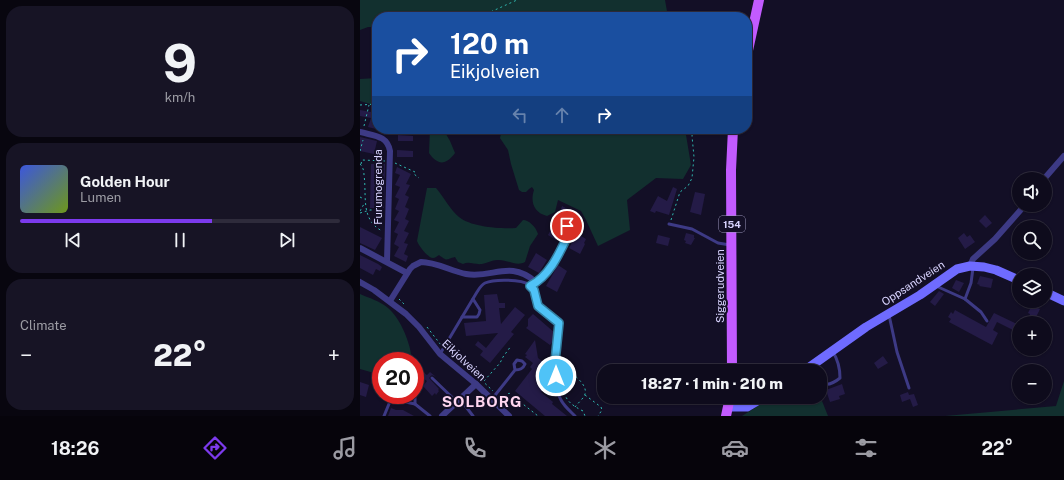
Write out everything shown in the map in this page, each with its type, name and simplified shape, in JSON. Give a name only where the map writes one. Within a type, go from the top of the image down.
[{"type":"main road","points":[[752,32],[759,0]]},
{"type":"main road","name":"Siggerudveien","points":[[732,364],[731,170],[733,134]]},
{"type":"main road","points":[[972,266],[996,270],[1012,277]]},
{"type":"main road","name":"Oppsandveien","points":[[816,364],[866,327],[954,271],[972,266]]},
{"type":"main road","points":[[1052,295],[1064,300]]},
{"type":"main road","points":[[729,407],[747,407],[752,404]]},
{"type":"street","name":"Furumogrenda","points":[[362,133],[385,139],[389,146],[390,161],[387,261]]},
{"type":"street","points":[[1050,172],[1064,156]]},
{"type":"street","points":[[972,266],[973,259],[995,239],[1019,212]]},
{"type":"street","points":[[360,248],[387,261],[407,273]]},
{"type":"street","points":[[390,301],[413,266],[424,262],[467,274],[516,271],[524,274],[533,284]]},
{"type":"street","name":"Eikjolveien","points":[[360,282],[390,301],[419,327],[440,354],[494,397],[509,416]]},
{"type":"street","points":[[442,416],[476,384]]},
{"type":"lane","points":[[556,220],[567,226],[570,231],[580,233]]},
{"type":"lane","points":[[669,224],[692,229],[718,242],[732,245]]},
{"type":"lane","points":[[440,354],[481,286],[489,282],[516,281],[533,284],[542,278],[554,261],[570,231]]},
{"type":"lane","points":[[965,299],[971,284],[972,266]]},
{"type":"lane","points":[[533,284],[538,306],[559,323],[556,354],[556,390],[561,400],[575,416]]},
{"type":"lane","points":[[934,285],[965,299],[981,312],[987,321]]},
{"type":"lane","points":[[462,318],[477,317],[479,314],[480,310],[473,299]]},
{"type":"lane","points":[[888,313],[897,352],[909,388]]},
{"type":"lane","points":[[827,385],[840,378],[840,371],[836,357],[832,351]]},
{"type":"lane","points":[[494,397],[515,370]]},
{"type":"lane","points":[[432,378],[459,401],[473,416]]},
{"type":"lane","points":[[384,416],[389,404]]},
{"type":"lane","points":[[415,404],[430,416]]},
{"type":"path","points":[[490,12],[517,0]]},
{"type":"path","points":[[360,105],[372,105]]},
{"type":"path","points":[[360,151],[362,133],[369,105]]},
{"type":"path","points":[[669,224],[680,192],[688,186],[692,178],[694,157],[692,134]]},
{"type":"path","points":[[388,233],[380,230],[374,225],[366,211],[365,181],[360,164],[361,160],[390,161],[415,172],[414,174],[419,178]]},
{"type":"path","points":[[360,197],[365,199]]},
{"type":"path","points":[[360,212],[365,204]]},
{"type":"path","points":[[360,212],[370,210],[389,210]]},
{"type":"path","points":[[446,345],[451,352],[484,382],[494,397],[500,399],[509,394],[538,416]]},
{"type":"path","points":[[484,382],[500,363],[511,346]]},
{"type":"path","points":[[556,354],[566,368],[580,379],[586,392],[575,407]]},
{"type":"path","points":[[566,368],[564,389],[566,398],[575,407],[583,411],[585,416]]},
{"type":"path","points":[[585,395],[601,407],[602,410],[598,416]]},
{"type":"green space","points":[[360,0],[665,0],[667,12],[372,12],[372,27],[360,30]]},
{"type":"green space","points":[[372,78],[372,105],[360,101],[360,79]]},
{"type":"green space","points":[[430,134],[446,134],[455,153],[445,162],[439,162],[429,153]]},
{"type":"green space","points":[[501,134],[686,134],[691,165],[683,179],[656,178],[627,200],[630,230],[598,246],[581,211],[558,200],[555,212],[547,216],[536,210],[533,203],[534,190],[532,187],[526,192],[519,190],[508,150],[500,138]]},
{"type":"green space","points":[[427,188],[436,188],[459,217],[471,223],[494,228],[516,228],[523,220],[532,224],[538,234],[530,246],[525,262],[518,264],[493,260],[482,264],[463,264],[458,262],[455,257],[444,259],[439,255],[433,258],[426,254],[417,241]]},
{"type":"green space","points":[[360,294],[382,303],[393,313],[401,325],[411,352],[372,352],[372,372],[360,369]]},
{"type":"green space","points":[[1064,381],[1064,416],[945,416],[1056,406]]},
{"type":"green space","points":[[761,404],[823,404],[828,416],[742,416]]},
{"type":"building","points":[[360,110],[372,112],[372,128],[368,127],[371,118],[360,116]]},
{"type":"building","points":[[398,135],[413,136],[413,141],[398,141]]},
{"type":"building","points":[[360,137],[377,141],[374,154],[360,151]]},
{"type":"building","points":[[397,150],[413,151],[413,157],[397,157]]},
{"type":"building","points":[[371,164],[385,164],[384,208],[370,208]]},
{"type":"building","points":[[397,167],[411,174],[406,184],[410,185],[405,195],[409,197],[405,207],[409,209],[405,219],[409,221],[404,231],[409,233],[404,243],[408,244],[404,254],[408,256],[406,262],[394,256],[399,247],[394,244],[398,234],[394,232],[399,222],[394,220],[399,211],[395,209],[399,199],[395,197],[400,187],[395,185],[400,175],[395,173]]},
{"type":"building","points":[[673,187],[677,189],[669,215],[656,211],[655,213],[650,211],[658,196],[667,201]]},
{"type":"building","points":[[695,192],[705,194],[701,215],[690,212]]},
{"type":"building","points":[[562,206],[575,213],[574,215],[583,219],[581,223],[583,224],[581,230],[571,226],[558,217]]},
{"type":"building","points":[[985,215],[992,223],[986,228],[979,221]]},
{"type":"building","points":[[555,222],[565,229],[556,240],[548,235]]},
{"type":"building","points":[[360,227],[382,238],[375,250],[360,243]]},
{"type":"building","points":[[686,233],[694,235],[695,238],[691,245],[685,243],[686,241],[684,240]]},
{"type":"building","points":[[964,233],[967,237],[970,235],[975,242],[965,249],[958,238]]},
{"type":"building","points":[[576,235],[586,239],[580,254],[569,248]]},
{"type":"building","points":[[658,235],[670,238],[668,246],[656,243]]},
{"type":"building","points":[[536,253],[547,260],[539,273],[528,267]]},
{"type":"building","points":[[360,255],[382,267],[380,271],[376,269],[373,275],[360,268]]},
{"type":"building","points":[[558,265],[567,271],[557,292],[546,286]]},
{"type":"building","points":[[980,276],[993,279],[991,288],[979,286],[980,285],[977,284]]},
{"type":"building","points":[[956,280],[964,283],[959,292],[952,288]]},
{"type":"building","points":[[939,291],[944,294],[935,306],[930,302]]},
{"type":"building","points":[[497,294],[499,303],[505,303],[505,308],[499,308],[501,324],[515,307],[525,315],[511,332],[514,334],[490,363],[480,355],[483,351],[475,345],[478,341],[486,348],[498,333],[466,336],[464,323],[486,321],[484,295]]},
{"type":"building","points":[[1030,309],[1040,309],[1036,316],[1029,316],[1030,314],[1028,313]]},
{"type":"building","points":[[955,310],[986,327],[994,313],[1012,322],[1012,330],[997,322],[993,330],[998,333],[992,345],[949,322],[951,319],[948,317],[951,312],[953,314]]},
{"type":"building","points":[[533,314],[555,333],[553,336],[554,340],[550,345],[526,328],[528,326],[528,319]]},
{"type":"building","points":[[535,340],[538,358],[543,362],[545,360],[550,364],[536,383],[544,389],[541,392],[553,402],[552,404],[567,416],[545,416],[515,391],[532,369],[530,367],[533,363],[525,357],[527,355],[525,354]]},
{"type":"building","points":[[883,356],[888,363],[878,369],[874,363]]},
{"type":"building","points":[[430,372],[436,377],[432,375],[429,378],[439,389],[436,395],[435,393],[432,396],[424,387],[427,381],[424,379],[424,373],[427,375]]},
{"type":"building","points":[[360,382],[369,385],[366,397],[360,395]]},
{"type":"building","points":[[842,384],[845,394],[839,396],[840,399],[830,402],[827,390]]},
{"type":"building","points":[[908,392],[909,395],[914,394],[918,405],[913,407],[910,399],[902,402],[900,395]]},
{"type":"building","points":[[391,408],[403,410],[414,416],[388,416]]},
{"type":"district","name":"SOLBORG","points":[[482,402]]},
{"type":"route","points":[[556,376],[555,362],[559,323],[538,306],[534,290],[530,286],[542,278],[554,261],[569,233],[567,226]]}]
